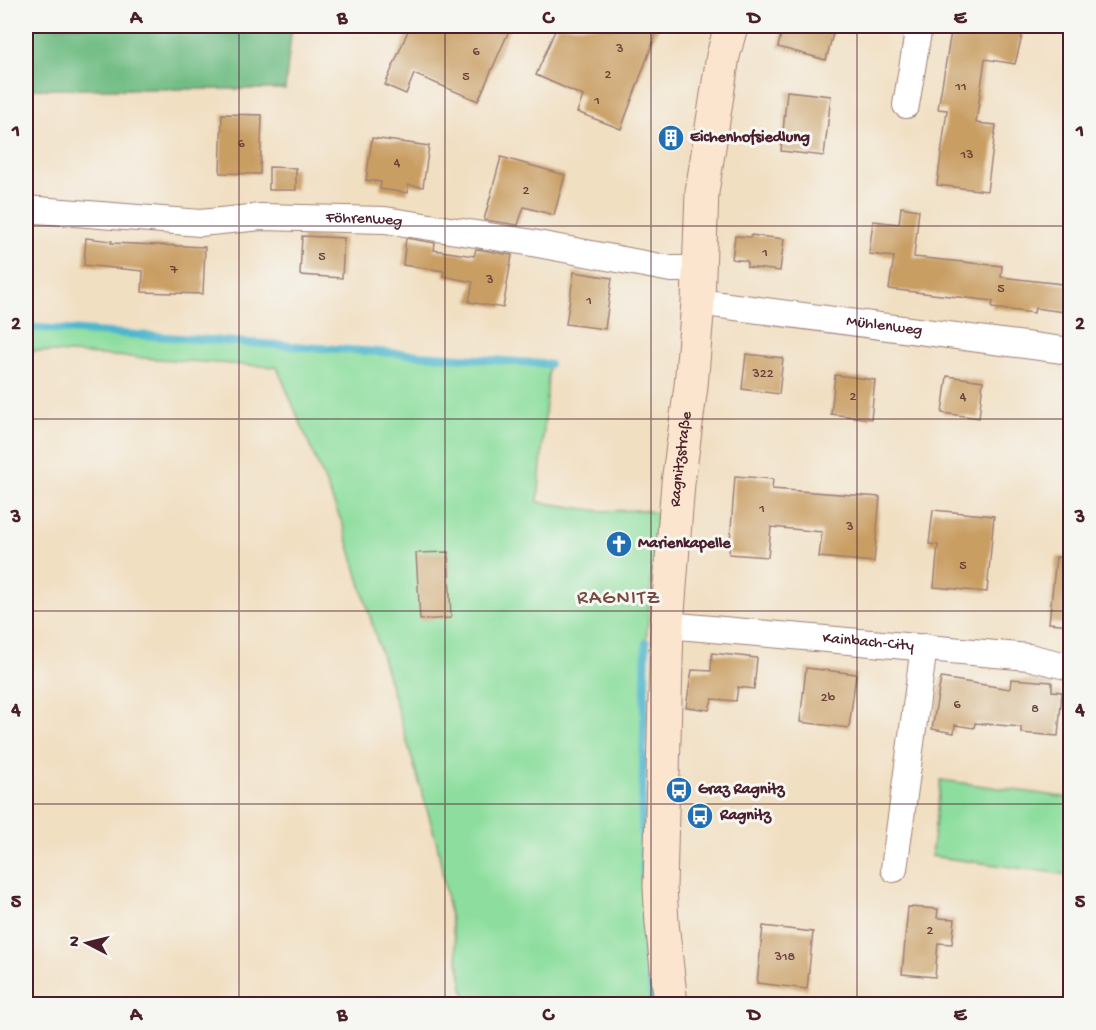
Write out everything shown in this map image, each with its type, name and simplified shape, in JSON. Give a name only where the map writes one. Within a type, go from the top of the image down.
[{"type":"main road","name":"Ragnitzstraße","points":[[671,1005],[660,887],[667,625],[677,494],[691,386],[698,302],[702,192],[723,56],[731,26]]},
{"type":"street","points":[[906,105],[919,26]]},
{"type":"street","name":"Föhrenweg","points":[[26,209],[200,223],[261,217],[385,220],[527,242],[671,269],[698,269]]},
{"type":"street","name":"Mühlenweg","points":[[698,302],[1071,351]]},
{"type":"street","name":"Kainbach-City","points":[[667,625],[1029,657],[1071,667]]},
{"type":"street","points":[[894,869],[924,647]]},
{"type":"green space","points":[[26,26],[292,26],[285,89],[26,89]]},
{"type":"green space","points":[[26,327],[549,364],[538,502],[600,511],[644,510],[657,513],[646,643],[642,812],[647,959],[654,1004],[466,1004],[437,843],[343,525],[277,367],[26,350]]},
{"type":"green space","points":[[941,780],[1070,798],[1070,875],[931,856]]},
{"type":"building","points":[[410,26],[511,26],[478,101],[414,74],[406,94],[385,85]]},
{"type":"building","points":[[557,26],[659,26],[621,129],[577,112],[583,96],[536,75]]},
{"type":"building","points":[[783,26],[835,26],[826,60],[778,47]]},
{"type":"building","points":[[952,26],[990,26],[1023,32],[1015,64],[985,59],[976,123],[996,125],[987,191],[937,185],[947,110],[938,109]]},
{"type":"building","points":[[787,91],[831,96],[824,156],[781,151]]},
{"type":"building","points":[[222,114],[262,115],[260,174],[220,173]]},
{"type":"building","points":[[372,138],[429,146],[423,187],[408,185],[408,193],[380,189],[381,182],[366,180]]},
{"type":"building","points":[[501,157],[565,175],[554,215],[524,207],[518,225],[484,220]]},
{"type":"building","points":[[269,167],[296,168],[296,190],[269,190]]},
{"type":"building","points":[[901,207],[919,210],[914,257],[1002,266],[1001,277],[1071,285],[1071,313],[1035,308],[1034,313],[992,308],[993,301],[889,289],[894,257],[869,254],[873,221],[899,224]]},
{"type":"building","points":[[751,235],[784,239],[780,271],[747,267],[747,261],[732,259],[735,236],[751,237]]},
{"type":"building","points":[[302,236],[344,238],[342,278],[300,275]]},
{"type":"building","points":[[86,238],[112,241],[111,243],[205,247],[203,294],[142,292],[143,271],[84,265]]},
{"type":"building","points":[[406,238],[435,243],[434,250],[474,256],[476,249],[512,255],[503,308],[469,302],[473,282],[443,276],[444,271],[403,265]]},
{"type":"building","points":[[574,272],[612,278],[605,329],[566,324]]},
{"type":"building","points":[[746,354],[783,358],[779,394],[742,389]]},
{"type":"building","points":[[835,375],[875,380],[871,419],[831,414]]},
{"type":"building","points":[[947,376],[983,381],[979,418],[942,413]]},
{"type":"building","points":[[735,476],[773,479],[772,489],[880,497],[874,562],[819,557],[822,532],[771,527],[768,557],[729,554]]},
{"type":"building","points":[[933,510],[994,516],[987,592],[934,587],[938,545],[929,544]]},
{"type":"building","points":[[448,552],[451,618],[420,620],[416,553]]},
{"type":"building","points":[[1056,557],[1071,557],[1071,625],[1049,623]]},
{"type":"building","points":[[712,653],[757,658],[754,689],[738,687],[736,701],[712,699],[709,710],[686,707],[692,670],[711,671]]},
{"type":"building","points":[[806,668],[856,674],[849,728],[800,722]]},
{"type":"building","points":[[941,678],[1010,689],[1011,679],[1052,682],[1052,691],[1062,692],[1058,736],[1021,733],[1021,727],[975,723],[974,728],[955,725],[954,733],[932,729]]},
{"type":"building","points":[[908,907],[938,909],[937,918],[955,919],[952,944],[938,943],[935,977],[902,974]]},
{"type":"building","points":[[763,926],[813,932],[807,989],[757,983]]},
{"type":"waterway","points":[[26,327],[549,364]]},
{"type":"waterway","points":[[644,879],[642,812],[646,643]]},
{"type":"waterway","points":[[645,917],[647,959],[654,1004]]},
{"type":"place","name":"Eichenhofsiedlung","points":[[671,138]]},
{"type":"place","name":"Marienkapelle","points":[[619,544]]},
{"type":"place","name":"Graz Ragnitz","points":[[679,790]]},
{"type":"place","name":"Ragnitz","points":[[700,816]]},
{"type":"district","name":"RAGNITZ","points":[[619,599]]}]
